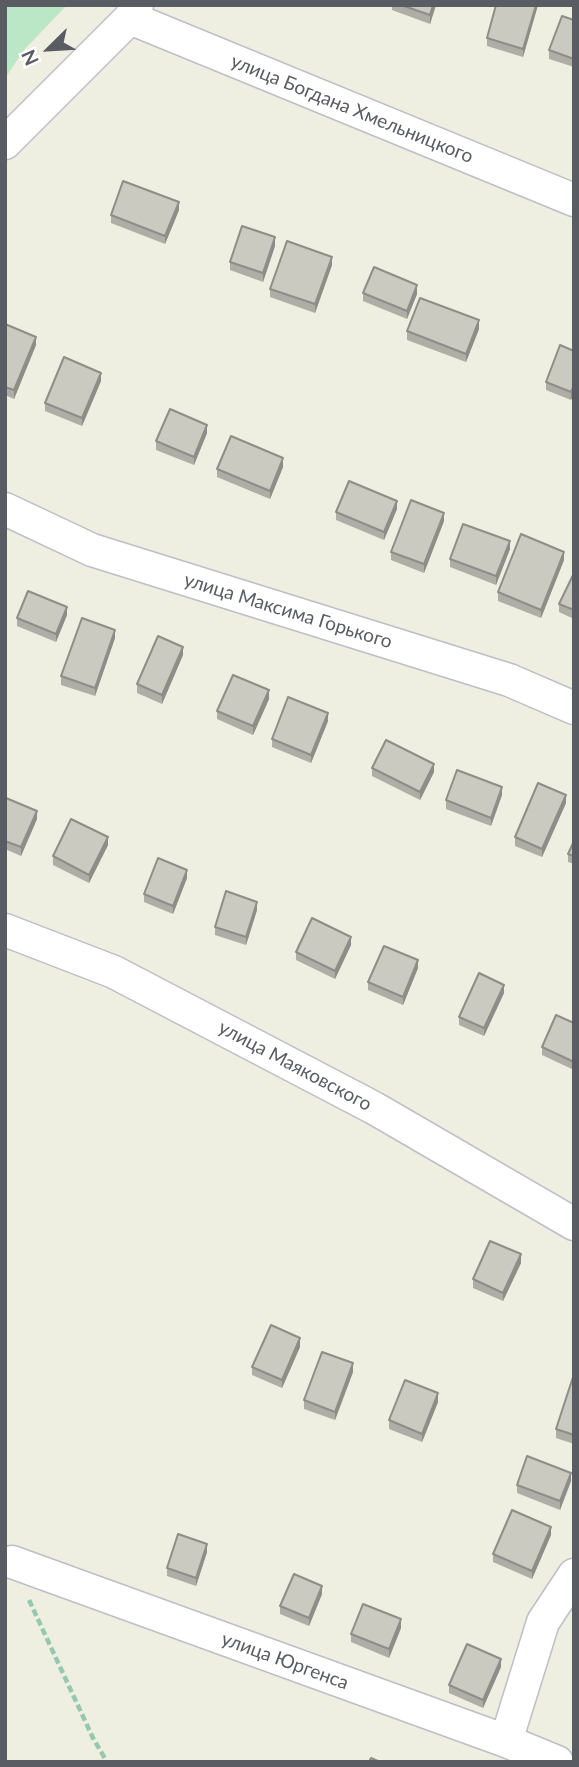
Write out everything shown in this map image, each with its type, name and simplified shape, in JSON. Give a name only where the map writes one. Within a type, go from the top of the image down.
[{"type":"street","points":[[5,143],[134,12]]},
{"type":"street","name":"улица Богдана Хмельницкого","points":[[134,12],[574,200]]},
{"type":"street","name":"улица Максима Горького","points":[[5,509],[92,550],[509,680],[574,708]]},
{"type":"street","name":"улица Маяковского","points":[[5,930],[114,972],[374,1108],[574,1224]]},
{"type":"street","name":"улица Юргенса","points":[[12,1562],[506,1741],[557,1762]]},
{"type":"street","points":[[506,1741],[543,1622],[574,1575]]},
{"type":"path","points":[[12,1562],[93,1738],[107,1762]]},
{"type":"green space","points":[[5,5],[67,5],[25,49],[5,78]]},
{"type":"building","points":[[401,5],[433,5],[430,15]]},
{"type":"building","points":[[496,5],[536,5],[523,49],[487,38]]},
{"type":"building","points":[[562,16],[574,20],[574,59],[549,50]]},
{"type":"building","points":[[123,181],[179,202],[165,236],[111,215]]},
{"type":"building","points":[[242,226],[275,237],[263,273],[230,262]]},
{"type":"building","points":[[287,241],[332,257],[315,304],[270,289]]},
{"type":"building","points":[[374,267],[417,285],[407,311],[363,293]]},
{"type":"building","points":[[420,298],[479,320],[466,354],[407,331]]},
{"type":"building","points":[[5,324],[36,337],[14,390],[5,387]]},
{"type":"building","points":[[560,345],[574,351],[574,385],[571,392],[546,382]]},
{"type":"building","points":[[64,357],[101,373],[82,418],[45,403]]},
{"type":"building","points":[[170,409],[207,425],[194,457],[156,441]]},
{"type":"building","points":[[231,436],[283,458],[270,491],[217,469]]},
{"type":"building","points":[[349,481],[397,501],[384,532],[336,512]]},
{"type":"building","points":[[411,500],[444,513],[424,564],[391,552]]},
{"type":"building","points":[[463,524],[510,541],[496,576],[450,559]]},
{"type":"building","points":[[521,534],[564,552],[541,610],[498,592]]},
{"type":"building","points":[[574,573],[574,610],[559,604]]},
{"type":"building","points":[[28,591],[67,607],[56,634],[17,618]]},
{"type":"building","points":[[82,618],[115,630],[95,688],[61,676]]},
{"type":"building","points":[[158,636],[183,647],[162,695],[137,684]]},
{"type":"building","points":[[233,675],[269,690],[253,726],[217,711]]},
{"type":"building","points":[[288,697],[328,713],[311,755],[272,739]]},
{"type":"building","points":[[386,740],[434,764],[420,792],[372,768]]},
{"type":"building","points":[[457,770],[502,787],[491,818],[446,800]]},
{"type":"building","points":[[538,783],[566,795],[542,849],[515,837]]},
{"type":"building","points":[[6,798],[37,811],[21,847],[5,841]]},
{"type":"building","points":[[71,819],[108,837],[89,875],[53,856]]},
{"type":"building","points":[[574,841],[574,856],[568,854]]},
{"type":"building","points":[[158,858],[187,870],[173,906],[144,894]]},
{"type":"building","points":[[226,891],[257,902],[246,937],[215,927]]},
{"type":"building","points":[[312,918],[351,937],[335,971],[296,952]]},
{"type":"building","points":[[384,946],[418,960],[403,997],[368,982]]},
{"type":"building","points":[[479,973],[504,985],[484,1028],[459,1017]]},
{"type":"building","points":[[556,1015],[574,1023],[574,1062],[542,1047]]},
{"type":"building","points":[[490,1241],[521,1254],[503,1293],[473,1279]]},
{"type":"building","points":[[271,1325],[300,1338],[282,1380],[252,1367]]},
{"type":"building","points":[[322,1352],[353,1363],[335,1412],[304,1400]]},
{"type":"building","points":[[574,1378],[574,1435],[556,1429]]},
{"type":"building","points":[[405,1380],[438,1393],[422,1434],[389,1420]]},
{"type":"building","points":[[527,1456],[571,1473],[560,1501],[517,1485]]},
{"type":"building","points":[[512,1510],[551,1527],[532,1571],[493,1554]]},
{"type":"building","points":[[178,1534],[207,1544],[196,1578],[167,1568]]},
{"type":"building","points":[[294,1574],[322,1586],[309,1618],[280,1606]]},
{"type":"building","points":[[363,1604],[401,1619],[389,1649],[351,1634]]},
{"type":"building","points":[[467,1644],[501,1659],[483,1700],[449,1685]]}]
